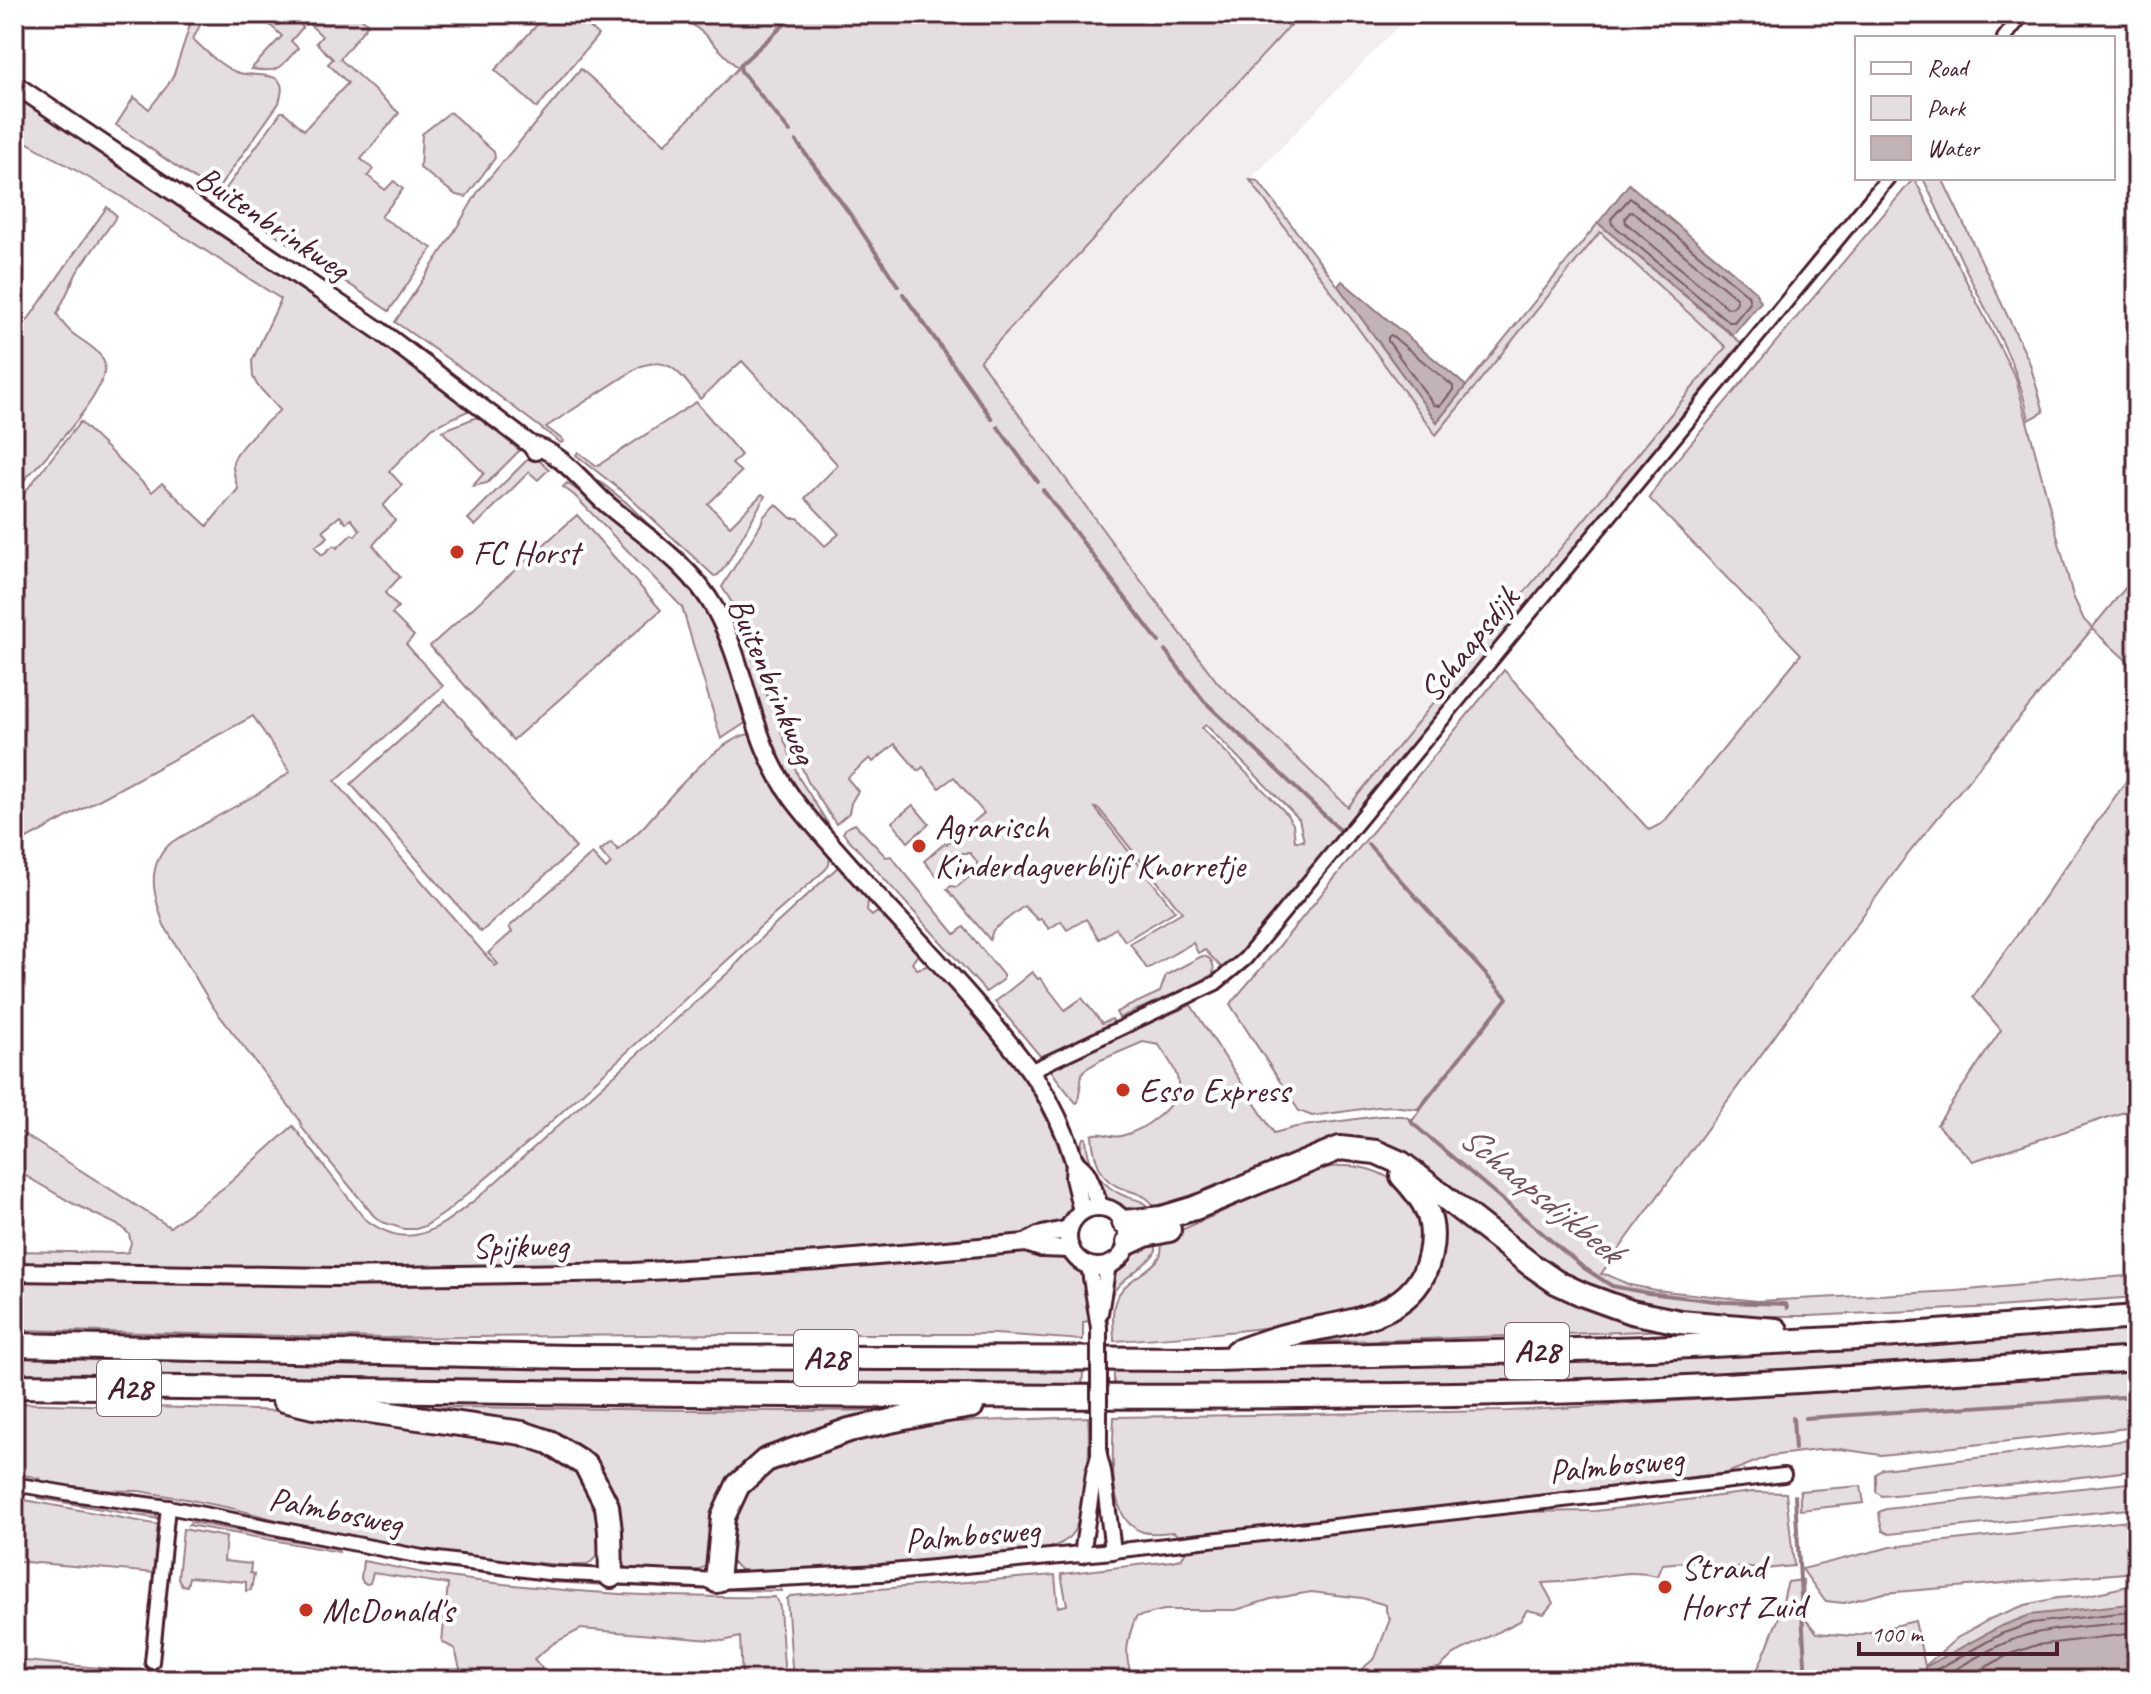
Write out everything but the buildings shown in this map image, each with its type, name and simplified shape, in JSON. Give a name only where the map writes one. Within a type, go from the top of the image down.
[{"type":"highway","name":"A28","points":[[1126,1232],[1195,1208],[1340,1148],[1376,1152],[1401,1163],[1556,1282],[1584,1295],[1631,1312],[1680,1322],[1857,1338]]},
{"type":"highway","name":"A28","points":[[1126,1232],[1145,1235],[1181,1226],[1305,1171],[1336,1161],[1363,1160],[1382,1166],[1402,1175],[1421,1196],[1430,1219],[1433,1239],[1427,1267],[1413,1290],[1391,1308],[1370,1316],[1279,1336],[1216,1359]]},
{"type":"highway","name":"A28","points":[[14,1345],[571,1357],[1216,1359],[1650,1348],[1857,1338],[2137,1317]]},
{"type":"highway","name":"A28","points":[[14,1386],[244,1391],[1296,1397],[1584,1391],[2137,1359]]},
{"type":"highway","name":"A28","points":[[244,1391],[313,1407],[370,1411],[522,1433],[549,1442],[586,1465],[607,1506],[611,1576]]},
{"type":"highway","name":"A28","points":[[717,1581],[723,1517],[738,1485],[766,1460],[849,1430],[962,1409],[1007,1397]]},
{"type":"main road","name":"Buitenbrinkweg","points":[[14,84],[380,331],[531,445],[537,454],[573,483],[603,500],[677,561],[709,601],[724,627],[736,656],[760,738],[793,799],[1030,1071],[1050,1100],[1075,1161],[1086,1173],[1100,1207]]},
{"type":"main road","name":"Buitenbrinkweg","points":[[1075,1161],[1074,1178],[1082,1211]]},
{"type":"main road","points":[[1100,1207],[1114,1211],[1126,1232],[1124,1253],[1108,1265],[1089,1265],[1082,1262],[1071,1249],[1069,1229],[1082,1211],[1100,1207]]},
{"type":"main road","name":"Spijkweg","points":[[1026,1243],[1038,1236],[1069,1229]]},
{"type":"main road","name":"Spijkweg","points":[[14,1272],[334,1277],[633,1272],[820,1261],[1026,1243],[1041,1248],[1071,1249]]},
{"type":"street","points":[[2006,36],[2023,14]]},
{"type":"street","name":"Schaapsdijk","points":[[1030,1071],[1216,983],[1245,959],[1886,180]]},
{"type":"street","points":[[1089,1265],[1099,1325]]},
{"type":"street","points":[[1108,1265],[1099,1325],[1099,1456],[1113,1551]]},
{"type":"street","points":[[1082,1555],[1099,1456]]},
{"type":"street","name":"Palmbosweg","points":[[14,1484],[168,1507],[422,1557],[548,1573],[717,1581],[881,1573],[1082,1555],[1784,1475]]},
{"type":"street","points":[[152,1662],[168,1507]]},
{"type":"shaded area","points":[[1301,14],[1410,14],[1250,180],[1436,435],[1600,232],[1726,347],[1348,807],[1218,683],[980,361]]},
{"type":"green space","points":[[178,14],[187,14],[200,25],[193,39],[220,63],[239,73],[273,77],[282,87],[279,103],[215,193],[116,125],[134,97],[149,109],[168,85],[190,25]]},
{"type":"green space","points":[[258,14],[265,14],[278,25],[289,14],[357,14],[368,24],[340,59],[399,113],[361,159],[373,169],[368,176],[385,190],[394,181],[403,189],[381,217],[432,248],[389,311],[220,197],[281,112],[304,130],[348,83],[328,64],[333,59],[316,43],[322,36],[306,21],[291,41],[298,48],[282,65],[274,70],[251,69],[282,36]]},
{"type":"green space","points":[[547,14],[576,14],[598,35],[537,108],[495,70]]},
{"type":"green space","points":[[679,14],[1301,14],[980,361],[1218,683],[1348,807],[1726,347],[1600,232],[1436,435],[1250,180],[1258,181],[1437,422],[1598,223],[1741,343],[1345,827],[1223,969],[1205,950],[1198,953],[1193,943],[1147,969],[1130,943],[1182,912],[1099,809],[1095,808],[1175,911],[1125,941],[1116,928],[1099,939],[1086,919],[1067,930],[1061,921],[1049,929],[1024,906],[993,930],[990,940],[947,889],[957,887],[976,871],[977,862],[970,853],[961,853],[942,869],[939,879],[924,861],[984,813],[954,777],[939,788],[923,767],[918,771],[895,744],[873,762],[870,758],[847,778],[858,791],[849,813],[836,824],[808,782],[757,649],[722,587],[763,517],[776,504],[791,518],[798,518],[825,546],[839,534],[805,498],[838,465],[742,361],[700,399],[682,376],[668,366],[660,363],[639,367],[546,427],[564,441],[561,443],[395,322],[479,190],[581,69],[665,144],[738,68]],"holes":[[[1206,725],[1299,819],[1304,841],[1295,841],[1293,824],[1285,812],[1202,728]]]},
{"type":"green space","points":[[14,92],[372,333],[469,407],[470,410],[433,427],[389,471],[402,485],[383,506],[395,520],[373,545],[400,577],[385,593],[398,607],[392,614],[414,636],[406,644],[443,686],[335,781],[495,966],[498,964],[488,953],[512,932],[509,927],[592,854],[606,869],[611,864],[600,851],[611,842],[618,850],[695,771],[738,737],[751,734],[759,753],[830,856],[825,870],[530,1141],[445,1213],[425,1226],[404,1229],[374,1216],[303,1129],[299,1119],[213,1007],[164,925],[154,880],[163,851],[172,842],[290,772],[253,716],[14,846],[14,506],[80,422],[152,492],[162,483],[207,526],[238,489],[233,469],[235,457],[280,410],[257,385],[252,361],[281,299],[117,194],[21,139],[14,149]],"holes":[[[340,516],[346,523],[351,519],[360,530],[322,555],[315,547],[328,537],[323,530]]]},
{"type":"green space","points":[[450,112],[494,152],[495,158],[466,197],[456,195],[420,168],[422,134]]},
{"type":"green space","points":[[1915,180],[2016,379],[2073,596],[2084,620],[2092,628],[2137,574],[2137,670],[2092,629],[1904,859],[1601,1274],[1655,1290],[1757,1301],[1956,1291],[2137,1275],[2137,1297],[1809,1316],[1731,1316],[1644,1308],[1559,1273],[1377,1142],[1157,1214],[1153,1205],[1142,1195],[1112,1184],[1097,1163],[1092,1135],[1121,1136],[1158,1117],[1177,1093],[1176,1074],[1159,1045],[1143,1042],[1086,1069],[1082,1074],[1076,1103],[1051,1070],[1060,1062],[1191,1005],[1274,1133],[1296,1127],[1379,1116],[1403,1116],[1413,1120],[1421,1108],[1377,1107],[1312,1116],[1299,1111],[1230,1004],[1504,670],[1649,830],[1663,823],[1801,654],[1649,498],[1664,475]]},
{"type":"green space","points":[[1924,180],[1943,180],[2029,361],[2044,412],[2029,420],[2006,350]]},
{"type":"green space","points":[[107,207],[116,215],[114,220],[77,272],[57,314],[70,331],[102,357],[104,375],[85,410],[14,491],[14,323],[27,321]]},
{"type":"green space","points":[[696,402],[741,455],[732,464],[741,472],[708,504],[730,526],[762,494],[765,496],[726,566],[714,576],[627,495],[576,455],[578,452],[597,466]]},
{"type":"green space","points":[[477,417],[519,451],[487,483],[473,486],[484,473],[442,431]]},
{"type":"green space","points":[[529,458],[536,458],[549,469],[538,480],[529,472],[475,526],[468,519]]},
{"type":"green space","points":[[572,460],[626,502],[708,579],[597,488]]},
{"type":"green space","points":[[567,483],[653,548],[691,587],[724,644],[747,722],[721,739],[682,607],[563,487]]},
{"type":"green space","points":[[577,515],[661,610],[513,740],[430,646]]},
{"type":"green space","points":[[737,624],[799,778],[829,825],[825,826],[789,781],[771,747],[732,629]]},
{"type":"green space","points":[[445,700],[576,848],[481,932],[351,784]]},
{"type":"green space","points":[[2137,766],[2137,1108],[1973,1161],[1937,1125],[2001,1030],[1973,997]]},
{"type":"green space","points":[[913,805],[929,824],[908,842],[892,822]]},
{"type":"green space","points":[[855,824],[886,857],[891,856],[955,934],[964,927],[1003,975],[1003,980],[986,992],[843,833]]},
{"type":"green space","points":[[839,866],[865,895],[867,911],[872,916],[882,912],[916,948],[917,956],[912,963],[917,969],[930,965],[993,1037],[1029,1087],[1057,1143],[1072,1188],[1073,1208],[1061,1222],[1023,1234],[973,1241],[642,1265],[406,1268],[14,1264],[14,1251],[122,1253],[128,1252],[131,1243],[129,1234],[122,1227],[72,1203],[14,1169],[14,1128],[170,1227],[226,1186],[293,1126],[364,1218],[396,1235],[411,1236],[439,1226],[480,1196],[731,970]]},
{"type":"green space","points":[[1202,956],[1212,962],[1213,974],[1119,1018],[1116,1012],[1160,992],[1166,975]]},
{"type":"green space","points":[[1032,972],[1065,1010],[1082,998],[1102,1023],[1112,1019],[1114,1022],[1053,1053],[1040,1056],[995,1002]]},
{"type":"green space","points":[[1083,1138],[1086,1138],[1089,1158],[1103,1181],[1118,1193],[1142,1202],[1149,1209],[1127,1214],[1102,1197],[1080,1148]]},
{"type":"green space","points":[[1341,1166],[1360,1167],[1388,1178],[1404,1190],[1416,1210],[1420,1229],[1417,1258],[1410,1274],[1393,1292],[1358,1310],[1336,1316],[1225,1332],[1114,1341],[1115,1302],[1131,1281],[1156,1262],[1162,1249],[1161,1236],[1175,1233],[1303,1175]]},
{"type":"green space","points":[[1420,1184],[1534,1275],[1702,1329],[1269,1342],[1337,1331],[1424,1283]]},
{"type":"green space","points":[[1154,1237],[1154,1255],[1121,1283],[1111,1296],[1106,1327],[1111,1275],[1132,1250]]},
{"type":"green space","points":[[1040,1251],[1064,1256],[1073,1262],[1081,1271],[1089,1293],[1091,1321],[1083,1322],[1083,1340],[995,1334],[384,1338],[14,1330],[14,1279],[385,1284],[632,1279],[879,1264]]},
{"type":"green space","points":[[2137,1322],[2137,1346],[1796,1371],[1448,1384],[1114,1388],[1114,1368]]},
{"type":"green space","points":[[14,1356],[1083,1372],[1082,1388],[801,1388],[14,1376]]},
{"type":"green space","points":[[2137,1371],[2137,1427],[1881,1455],[1840,1449],[1817,1450],[1770,1456],[1727,1473],[1179,1537],[1174,1532],[1143,1532],[1131,1525],[1122,1513],[1114,1482],[1114,1417],[1509,1411]]},
{"type":"green space","points":[[14,1403],[289,1411],[512,1439],[551,1453],[578,1476],[596,1512],[600,1551],[588,1565],[466,1557],[318,1531],[186,1499],[139,1491],[84,1490],[41,1483],[39,1478],[14,1473]]},
{"type":"green space","points":[[365,1406],[918,1410],[765,1453],[707,1565],[699,1570],[630,1570],[618,1561],[586,1459]]},
{"type":"green space","points":[[1088,1417],[1089,1461],[1082,1511],[1071,1535],[1056,1546],[891,1565],[752,1573],[741,1570],[732,1562],[728,1551],[734,1508],[761,1473],[852,1438],[923,1423]]},
{"type":"green space","points":[[2137,1439],[2137,1470],[1882,1496],[1876,1492],[1876,1474],[1883,1469]]},
{"type":"green space","points":[[2137,1482],[2137,1508],[1889,1534],[1883,1531],[1880,1521],[1879,1512],[1886,1509]]},
{"type":"green space","points":[[1861,1486],[1864,1503],[1800,1510],[1800,1491]]},
{"type":"green space","points":[[1752,1492],[1786,1493],[1794,1566],[1765,1569],[1743,1566],[1715,1572],[1708,1560],[1662,1564],[1657,1576],[1628,1573],[1542,1583],[1553,1603],[1544,1614],[1527,1610],[1520,1621],[1454,1654],[1439,1668],[1368,1678],[1362,1669],[1375,1658],[1390,1619],[1386,1605],[1362,1598],[1311,1592],[1271,1599],[1236,1610],[1164,1610],[1136,1617],[1127,1649],[1128,1665],[1135,1680],[793,1680],[787,1599],[790,1596],[1055,1575],[1058,1607],[1067,1605],[1061,1574],[1171,1561],[1181,1559],[1187,1549],[1514,1512],[1596,1511]]},
{"type":"green space","points":[[39,1494],[156,1515],[159,1519],[38,1498]]},
{"type":"green space","points":[[14,1498],[160,1525],[155,1573],[14,1561]]},
{"type":"green space","points":[[2137,1520],[2137,1572],[1884,1593],[1844,1603],[1825,1601],[1802,1569],[1891,1547]]},
{"type":"green space","points":[[191,1522],[334,1548],[339,1552],[188,1525]]},
{"type":"green space","points":[[183,1529],[226,1537],[224,1561],[251,1564],[250,1573],[254,1574],[251,1590],[246,1591],[246,1582],[189,1577],[187,1586],[182,1585],[178,1578]]},
{"type":"green space","points":[[363,1561],[448,1577],[529,1587],[652,1596],[774,1597],[780,1608],[785,1680],[742,1680],[740,1637],[723,1641],[581,1629],[554,1643],[534,1659],[552,1680],[461,1680],[455,1649],[442,1642],[448,1584],[373,1573],[370,1583],[363,1583]]},
{"type":"green space","points":[[551,1578],[685,1586],[780,1587],[782,1591],[549,1582]]},
{"type":"green space","points":[[1803,1580],[1805,1619],[1817,1633],[1853,1636],[1915,1621],[1925,1666],[1957,1638],[1992,1618],[2025,1605],[2137,1584],[2137,1680],[1752,1680],[1778,1620],[1788,1582]]},
{"type":"green space","points":[[14,1660],[132,1671],[131,1680],[14,1680]]},
{"type":"water","points":[[1629,184],[1754,290],[1761,302],[1733,335],[1598,223]]},
{"type":"water","points":[[1342,281],[1466,386],[1437,422],[1338,286]]},
{"type":"water","points":[[2137,1603],[2137,1680],[1925,1680],[1925,1667],[1999,1627],[2030,1615]]},
{"type":"waterway","name":"Schaapsdijkbeek","points":[[790,132],[741,71],[740,65],[796,14]]},
{"type":"waterway","name":"Schaapsdijkbeek","points":[[796,141],[898,286]]},
{"type":"waterway","name":"Schaapsdijkbeek","points":[[903,294],[992,419]]},
{"type":"waterway","name":"Schaapsdijkbeek","points":[[998,427],[1038,482]]},
{"type":"waterway","name":"Schaapsdijkbeek","points":[[1043,490],[1159,642]]},
{"type":"waterway","name":"Schaapsdijkbeek","points":[[1165,650],[1204,701],[1339,829]]},
{"type":"waterway","name":"Schaapsdijkbeek","points":[[1368,844],[1507,998],[1419,1109]]},
{"type":"waterway","name":"Schaapsdijkbeek","points":[[1411,1120],[1584,1268],[1612,1286],[1723,1302],[1786,1304],[1787,1308]]},
{"type":"waterway","points":[[1805,1418],[2137,1396]]},
{"type":"waterway","name":"Schaapsdijkbeek","points":[[1793,1418],[1795,1449]]},
{"type":"waterway","name":"Schaapsdijkbeek","points":[[1795,1496],[1806,1680]]},
{"type":"place","name":"FC Horst","points":[[457,552]]},
{"type":"place","name":"Agrarisch Kinderdagverblijf Knorretje","points":[[919,846]]},
{"type":"place","name":"Esso Express","points":[[1123,1090]]},
{"type":"place","name":"Strand Horst Zuid","points":[[1665,1587]]},
{"type":"place","name":"McDonald's","points":[[306,1610]]}]
